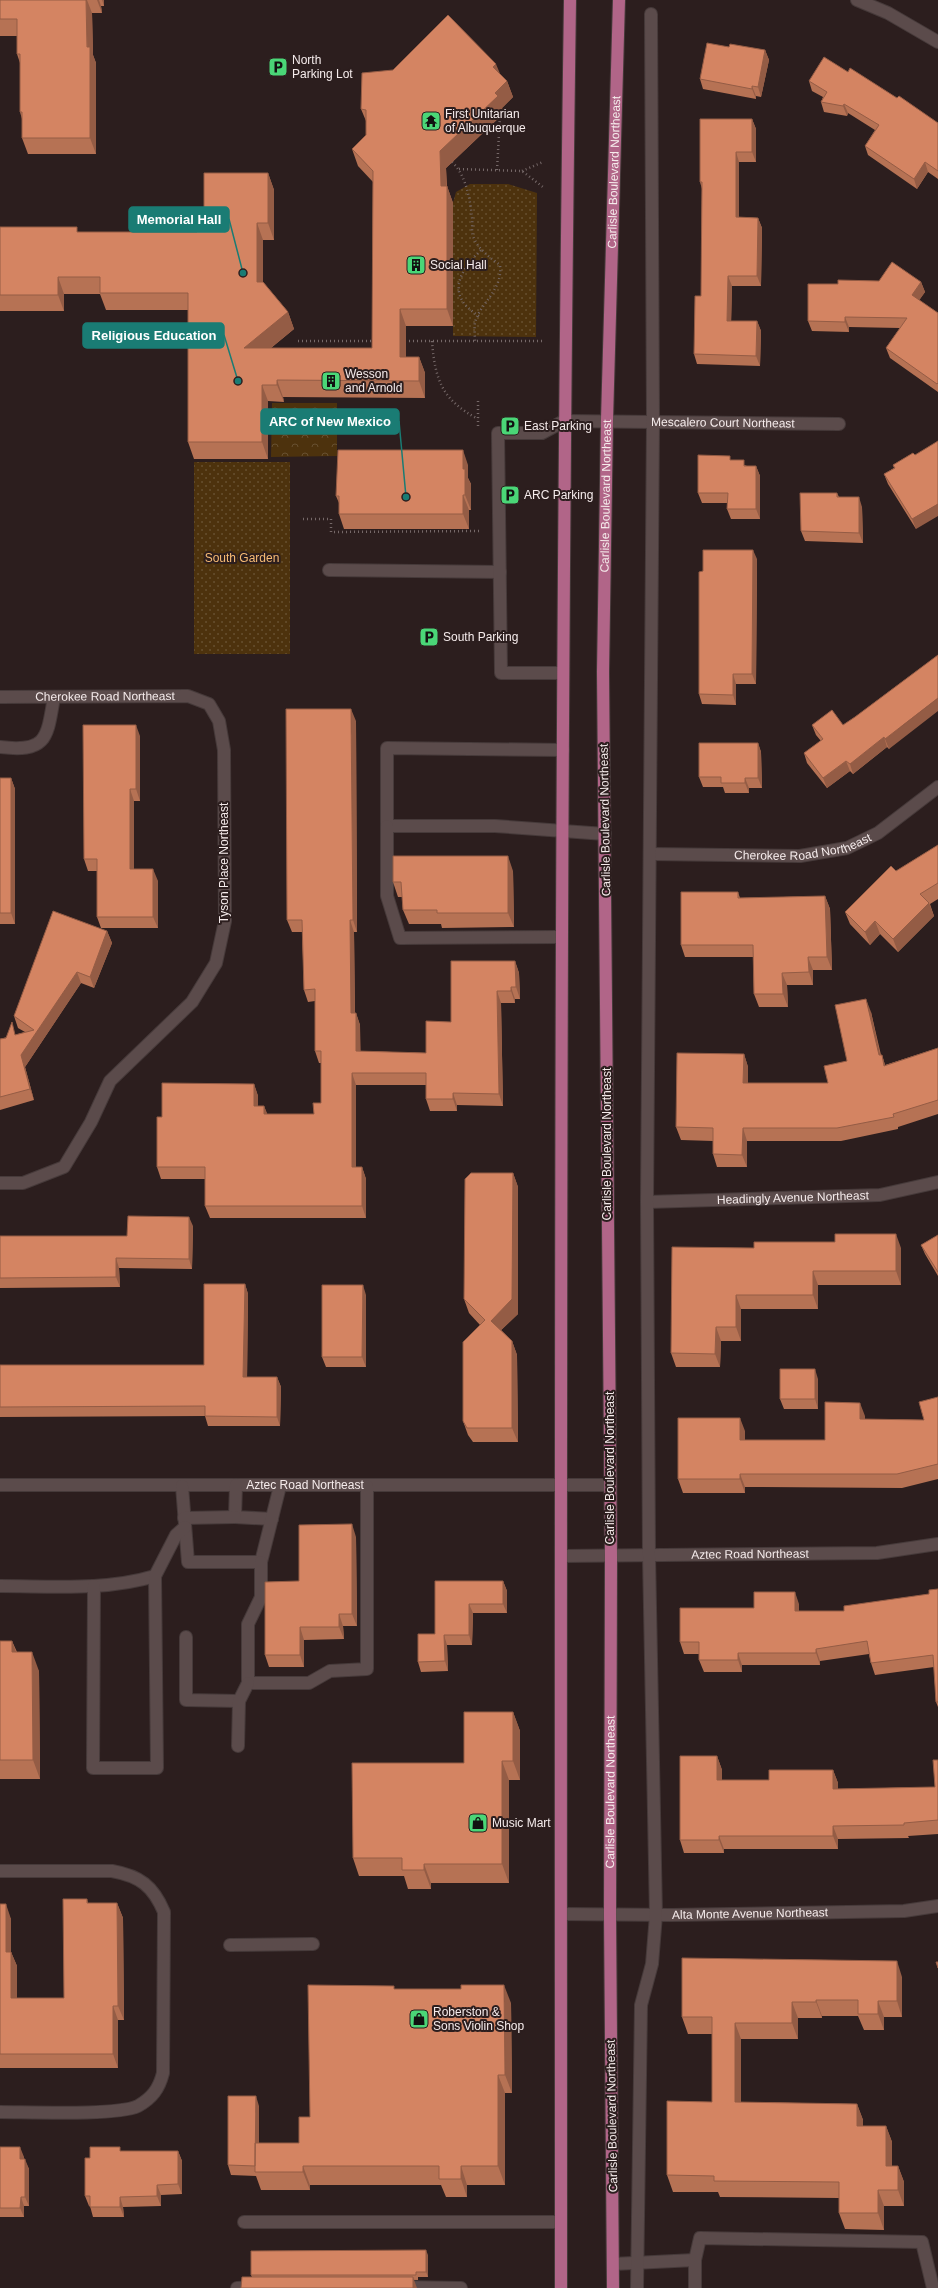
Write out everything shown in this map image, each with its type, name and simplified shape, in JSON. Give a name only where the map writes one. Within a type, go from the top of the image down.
[{"type":"main road","points":[[561,2288],[562,830],[564,421],[570,0]]},
{"type":"main road","name":"Carlisle Boulevard Northeast","points":[[613,2288],[610,1915],[611,1557],[603,672],[607,420],[619,0]]},
{"type":"street","points":[[857,0],[888,13],[938,42]]},
{"type":"street","points":[[888,0],[888,13]]},
{"type":"street","points":[[637,2288],[641,2005],[652,1964],[656,1915],[649,1556],[647,1202],[651,854],[653,421],[651,14]]},
{"type":"street","name":"Mescalero Court Northeast","points":[[564,421],[607,420],[840,424]]},
{"type":"street","points":[[563,673],[501,673],[498,432],[542,432],[564,421]]},
{"type":"street","points":[[329,570],[500,572]]},
{"type":"street","name":"Cherokee Road Northeast","points":[[0,697],[188,696],[209,704]]},
{"type":"street","points":[[0,747],[20,749],[40,742],[47,735],[54,697]]},
{"type":"street","name":"Tyson Place Northeast","points":[[0,1182],[23,1183],[64,1167],[92,1122],[110,1081],[192,1002],[216,963],[225,921],[224,750],[219,721],[209,704]]},
{"type":"street","points":[[562,937],[400,938],[387,896],[387,748],[563,750]]},
{"type":"street","name":"Cherokee Road Northeast","points":[[651,854],[800,856],[847,848],[878,833],[938,787]]},
{"type":"street","points":[[387,826],[495,826],[605,834]]},
{"type":"street","name":"Headingly Avenue Northeast","points":[[647,1202],[880,1195],[938,1182]]},
{"type":"street","name":"Aztec Road Northeast","points":[[0,1485],[610,1485]]},
{"type":"street","points":[[235,1517],[236,1485]]},
{"type":"street","points":[[182,1486],[188,1562],[261,1562]]},
{"type":"street","points":[[238,1746],[239,1701],[248,1682],[248,1624],[261,1597],[261,1562],[280,1486]]},
{"type":"street","points":[[248,1682],[309,1683],[330,1671],[367,1669],[367,1486]]},
{"type":"street","points":[[94,1586],[93,1768],[157,1768],[155,1576],[176,1535],[184,1523],[235,1517],[272,1519]]},
{"type":"street","name":"Aztec Road Northeast","points":[[562,1556],[611,1557],[876,1553],[938,1544]]},
{"type":"street","points":[[0,1586],[94,1586],[130,1583],[155,1576]]},
{"type":"street","points":[[186,1637],[186,1700],[239,1701]]},
{"type":"street","points":[[0,1871],[112,1871],[126,1874],[144,1882],[157,1895],[164,1912],[163,2073],[159,2087],[152,2097],[136,2107],[116,2111],[0,2112]]},
{"type":"street","name":"Alta Monte Avenue Northeast","points":[[561,1914],[656,1915],[904,1911],[938,1906]]},
{"type":"street","points":[[230,1945],[313,1944]]},
{"type":"street","points":[[244,2222],[561,2222]]},
{"type":"street","points":[[694,2288],[694,2260],[700,2238],[922,2242],[933,2288]]},
{"type":"street","points":[[613,2264],[694,2260]]},
{"type":"street","points":[[237,2288],[271,2287]]},
{"type":"street","points":[[388,2287],[461,2288]]},
{"type":"path","points":[[498,170],[500,116]]},
{"type":"path","points":[[452,162],[459,169],[467,190],[473,218],[472,235],[481,250],[500,265],[501,274],[497,286],[475,322],[475,342]]},
{"type":"path","points":[[459,169],[522,171],[543,162]]},
{"type":"path","points":[[522,171],[543,187]]},
{"type":"path","points":[[479,316],[467,308],[461,300],[459,288],[460,274],[466,264],[481,250]]},
{"type":"path","points":[[298,341],[377,341]]},
{"type":"path","points":[[400,341],[542,341]]},
{"type":"path","points":[[432,341],[434,361],[439,380],[445,391],[452,402],[478,418]]},
{"type":"path","points":[[478,401],[478,434]]},
{"type":"path","points":[[303,519],[331,519],[331,532],[479,532],[479,524]]},
{"type":"green space","points":[[470,184],[508,184],[537,193],[536,337],[453,336],[453,203],[456,192]]},
{"type":"green space","points":[[272,403],[337,403],[337,456],[271,457]]},
{"type":"green space","name":"South Garden","points":[[194,462],[290,462],[290,654],[194,654]]},
{"type":"building","points":[[0,0],[86,0],[87,47],[90,47],[90,138],[22,138],[22,112],[20,112],[20,54],[17,54],[17,19],[0,19]]},
{"type":"building","points":[[448,15],[496,64],[493,67],[507,81],[495,93],[498,96],[440,151],[441,186],[447,186],[447,309],[400,309],[400,357],[419,357],[419,381],[277,380],[277,385],[262,385],[262,442],[188,442],[188,293],[100,293],[100,277],[58,277],[58,295],[0,295],[0,227],[77,227],[77,232],[197,232],[197,218],[204,218],[204,173],[268,173],[268,223],[257,223],[257,282],[263,282],[288,312],[244,348],[372,348],[373,171],[352,149],[366,135],[366,110],[361,109],[362,73],[393,70]]},
{"type":"building","points":[[707,43],[729,47],[730,44],[765,50],[758,87],[752,86],[752,89],[700,79]]},
{"type":"building","points":[[824,57],[848,72],[850,68],[897,98],[899,96],[938,123],[938,171],[925,162],[914,179],[865,146],[879,125],[844,104],[843,106],[821,102],[827,92],[809,81]]},
{"type":"building","points":[[700,119],[752,119],[752,152],[736,152],[736,217],[758,218],[757,276],[728,276],[727,321],[757,321],[756,356],[694,354],[695,296],[701,296],[702,182],[700,182]]},
{"type":"building","points":[[892,262],[921,282],[912,295],[938,313],[937,384],[886,348],[907,318],[845,317],[845,322],[808,321],[808,284],[838,284],[838,280],[879,281]]},
{"type":"building","points":[[938,441],[938,504],[912,519],[884,474],[895,468],[893,465],[913,453],[915,455]]},
{"type":"building","points":[[338,450],[463,450],[465,495],[463,495],[463,514],[339,514],[339,496],[336,496]]},
{"type":"building","points":[[698,455],[730,456],[730,460],[744,460],[744,466],[756,466],[756,509],[727,509],[728,493],[698,493]]},
{"type":"building","points":[[800,493],[837,493],[837,497],[859,497],[859,533],[801,531]]},
{"type":"building","points":[[703,550],[753,550],[752,674],[733,674],[733,695],[699,694],[699,572],[703,571]]},
{"type":"building","points":[[938,655],[938,698],[885,739],[884,737],[850,764],[846,761],[823,778],[804,753],[823,739],[812,725],[832,710],[843,725]]},
{"type":"building","points":[[286,709],[351,709],[353,920],[350,920],[351,1013],[356,1013],[356,1051],[426,1053],[426,1021],[451,1022],[451,961],[515,961],[516,987],[511,987],[511,991],[497,991],[499,1094],[453,1093],[453,1099],[426,1099],[426,1073],[352,1073],[352,1167],[362,1167],[362,1206],[205,1206],[205,1167],[157,1167],[157,1117],[162,1117],[162,1083],[254,1084],[254,1106],[264,1106],[264,1114],[314,1114],[313,1103],[321,1103],[321,1051],[315,1051],[315,989],[304,990],[302,920],[287,920]]},
{"type":"building","points":[[83,725],[136,725],[136,789],[130,789],[130,869],[153,869],[153,917],[97,917],[97,859],[84,859]]},
{"type":"building","points":[[699,743],[758,743],[758,778],[745,778],[745,783],[721,783],[721,777],[699,777]]},
{"type":"building","points":[[0,778],[11,778],[11,913],[0,913]]},
{"type":"building","points":[[938,845],[938,883],[920,894],[929,903],[893,939],[875,921],[865,932],[845,912],[891,866],[896,871]]},
{"type":"building","points":[[393,856],[508,856],[508,913],[437,913],[437,910],[403,910],[401,882],[393,882]]},
{"type":"building","points":[[681,892],[738,892],[738,898],[825,896],[827,957],[808,957],[809,972],[782,973],[783,994],[754,994],[753,945],[681,945]]},
{"type":"building","points":[[53,911],[107,931],[90,977],[77,972],[21,1055],[30,1089],[0,1097],[0,1039],[6,1038],[12,1022],[15,1035],[34,1030],[14,1016]]},
{"type":"building","points":[[866,999],[879,1055],[882,1055],[884,1066],[938,1048],[938,1100],[893,1114],[894,1117],[837,1128],[743,1128],[742,1155],[713,1154],[713,1128],[676,1127],[677,1053],[744,1054],[743,1083],[828,1083],[824,1066],[847,1061],[835,1005]]},
{"type":"building","points":[[471,1173],[513,1173],[512,1299],[491,1321],[512,1341],[512,1428],[467,1428],[463,1421],[463,1342],[485,1320],[464,1299],[465,1179]]},
{"type":"building","points":[[128,1216],[189,1217],[189,1259],[116,1258],[116,1277],[0,1278],[0,1236],[127,1236]]},
{"type":"building","points":[[835,1234],[896,1234],[896,1271],[813,1271],[813,1295],[736,1295],[736,1327],[716,1327],[715,1354],[671,1353],[672,1247],[754,1248],[754,1242],[835,1242]]},
{"type":"building","points":[[938,1235],[938,1272],[921,1245]]},
{"type":"building","points":[[204,1284],[245,1284],[243,1377],[277,1377],[277,1417],[205,1416],[205,1406],[0,1407],[0,1365],[204,1365]]},
{"type":"building","points":[[322,1285],[363,1285],[362,1357],[322,1357]]},
{"type":"building","points":[[780,1369],[815,1369],[815,1399],[780,1399]]},
{"type":"building","points":[[938,1397],[938,1464],[897,1474],[740,1474],[740,1479],[678,1479],[678,1418],[740,1418],[740,1440],[825,1440],[825,1402],[860,1403],[860,1419],[924,1420],[919,1402]]},
{"type":"building","points":[[352,1524],[352,1614],[339,1614],[339,1627],[300,1627],[300,1655],[265,1655],[265,1582],[299,1581],[299,1525]]},
{"type":"building","points":[[435,1581],[503,1581],[503,1604],[469,1604],[469,1635],[444,1635],[445,1661],[418,1662],[418,1634],[435,1634]]},
{"type":"building","points":[[938,1589],[938,1702],[936,1702],[933,1655],[871,1663],[867,1641],[816,1649],[816,1653],[738,1653],[738,1660],[699,1660],[699,1642],[680,1642],[680,1608],[754,1608],[754,1592],[795,1592],[795,1611],[844,1611],[844,1606],[929,1594],[929,1590]]},
{"type":"building","points":[[0,1641],[12,1641],[12,1652],[32,1652],[33,1760],[0,1760]]},
{"type":"building","points":[[464,1712],[513,1712],[513,1761],[502,1761],[502,1864],[424,1864],[424,1870],[402,1870],[402,1858],[353,1858],[352,1763],[464,1763]]},
{"type":"building","points":[[680,1756],[717,1756],[717,1780],[769,1780],[769,1770],[833,1770],[833,1789],[935,1787],[933,1760],[938,1760],[938,1820],[904,1823],[904,1825],[833,1826],[833,1836],[719,1836],[719,1840],[680,1840]]},
{"type":"building","points":[[63,1899],[87,1899],[87,1903],[117,1903],[118,2006],[113,2006],[113,2054],[0,2054],[0,1904],[6,1904],[6,1952],[11,1952],[11,1998],[64,1998]]},
{"type":"building","points":[[682,1958],[897,1961],[897,2001],[878,2001],[878,2014],[858,2014],[858,2000],[816,2000],[816,2002],[792,2002],[792,2023],[735,2023],[735,2102],[857,2104],[857,2126],[886,2126],[886,2166],[898,2166],[898,2190],[878,2190],[878,2213],[839,2213],[839,2182],[714,2181],[714,2176],[667,2175],[667,2101],[712,2102],[712,2017],[682,2017]]},
{"type":"building","points":[[308,1985],[394,1986],[394,1989],[461,1989],[461,1985],[504,1985],[505,2075],[498,2075],[498,2166],[461,2166],[461,2179],[439,2179],[439,2166],[303,2166],[303,2172],[255,2172],[255,2143],[299,2143],[299,2117],[310,2117]]},
{"type":"building","points":[[228,2096],[256,2096],[255,2166],[228,2165]]},
{"type":"building","points":[[0,2147],[20,2147],[20,2159],[25,2159],[25,2197],[21,2197],[20,2208],[0,2208]]},
{"type":"building","points":[[90,2147],[120,2147],[120,2151],[178,2151],[178,2184],[157,2185],[157,2196],[120,2197],[120,2207],[90,2207],[90,2196],[85,2196],[85,2158],[90,2158]]},
{"type":"building","points":[[426,2250],[426,2272],[416,2272],[416,2275],[251,2275],[251,2251]]},
{"type":"building","points":[[242,2277],[413,2277],[413,2288],[241,2288]]},
{"type":"place","name":"North Parking Lot","points":[[278,67]]},
{"type":"place","name":"First Unitarian of Albuquerque","points":[[431,121]]},
{"type":"place","name":"Social Hall","points":[[416,265]]},
{"type":"place","name":"Memorial Hall","points":[[243,273]]},
{"type":"place","name":"Religious Education","points":[[238,381]]},
{"type":"place","name":"Wesson and Arnold","points":[[331,381]]},
{"type":"place","name":"East Parking","points":[[510,426]]},
{"type":"place","name":"ARC Parking","points":[[510,495]]},
{"type":"place","name":"ARC of New Mexico","points":[[406,497]]},
{"type":"place","name":"South Parking","points":[[429,637]]},
{"type":"place","name":"Music Mart","points":[[478,1823]]},
{"type":"place","name":"Roberston & Sons Violin Shop","points":[[419,2019]]}]
